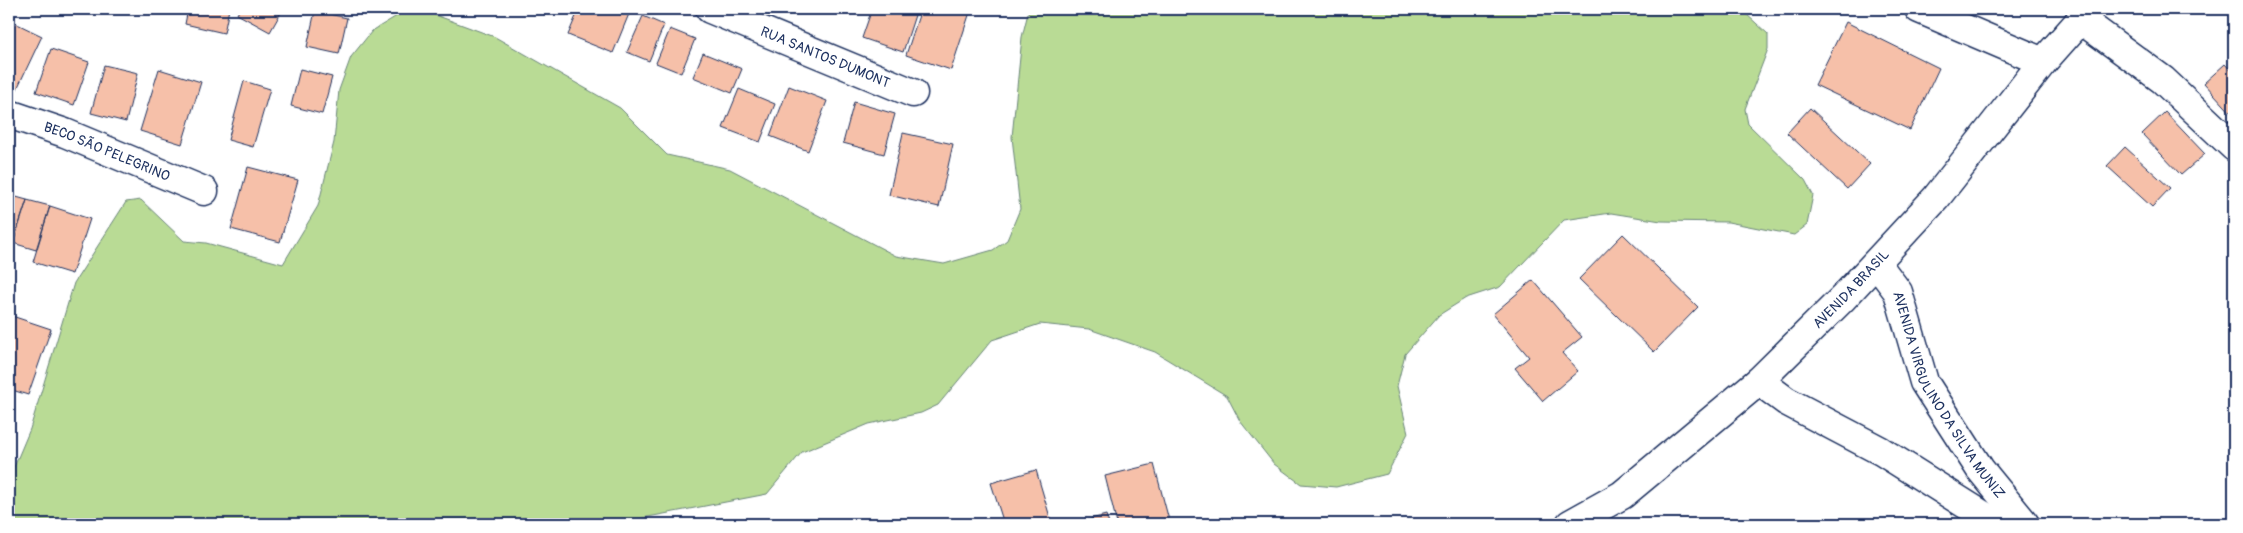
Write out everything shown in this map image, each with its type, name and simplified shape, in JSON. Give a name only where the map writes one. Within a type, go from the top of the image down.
[{"type":"street","name":"RUA SANTOS DUMONT","points":[[710,9],[913,93]]},
{"type":"street","points":[[1919,9],[2043,62]]},
{"type":"street","points":[[2085,14],[2163,80],[2234,147]]},
{"type":"street","name":"AVENIDA BRASIL","points":[[1570,524],[1622,495],[1759,381],[1877,264],[1936,198],[2043,62],[2085,14]]},
{"type":"street","name":"BECO SÃO PELEGRINO","points":[[9,114],[65,133],[204,191]]},
{"type":"street","name":"AVENIDA VIRGULINO DA SILVA MUNIZ","points":[[1877,264],[1898,292],[1924,382],[1980,469],[2025,524]]},
{"type":"street","name":"AVENIDA VIRGULINO DA SILVA MUNIZ","points":[[1759,381],[1786,401],[1882,451],[1997,524]]},
{"type":"green space","points":[[1029,9],[1724,9],[1745,13],[1768,34],[1768,49],[1745,109],[1748,124],[1805,180],[1813,195],[1807,225],[1794,235],[1728,222],[1661,221],[1611,213],[1564,220],[1500,287],[1466,298],[1439,315],[1405,354],[1397,386],[1408,433],[1387,474],[1336,487],[1301,484],[1274,464],[1240,421],[1227,396],[1155,352],[1089,329],[1040,324],[992,340],[938,405],[921,413],[869,424],[802,452],[767,494],[612,524],[9,524],[9,479],[30,429],[74,283],[126,202],[141,200],[184,241],[206,243],[283,264],[318,206],[334,142],[339,90],[351,57],[372,31],[400,14],[430,13],[495,37],[620,108],[667,155],[730,169],[896,256],[944,264],[993,250],[1007,240],[1020,209],[1012,137],[1022,37]]},
{"type":"building","points":[[188,9],[229,9],[224,33],[185,24]]},
{"type":"building","points":[[240,9],[283,9],[270,32],[237,14]]},
{"type":"building","points":[[579,9],[631,9],[613,53],[568,35]]},
{"type":"building","points":[[872,9],[906,9],[916,12],[903,52],[862,38]]},
{"type":"building","points":[[921,9],[971,9],[951,70],[906,55]]},
{"type":"building","points":[[315,11],[347,18],[339,54],[307,47]]},
{"type":"building","points":[[643,16],[664,25],[649,61],[627,52]]},
{"type":"building","points":[[9,20],[42,36],[16,91],[9,87]]},
{"type":"building","points":[[1846,22],[1939,68],[1910,130],[1815,85]]},
{"type":"building","points":[[670,29],[695,39],[681,73],[656,63]]},
{"type":"building","points":[[51,49],[89,62],[74,105],[36,92]]},
{"type":"building","points":[[703,53],[742,69],[732,93],[693,77]]},
{"type":"building","points":[[2225,64],[2234,74],[2234,116],[2204,83]]},
{"type":"building","points":[[104,65],[138,73],[126,122],[91,113]]},
{"type":"building","points":[[159,69],[201,82],[182,144],[140,131]]},
{"type":"building","points":[[300,69],[332,77],[322,114],[291,106]]},
{"type":"building","points":[[244,81],[270,89],[253,147],[228,140]]},
{"type":"building","points":[[789,86],[827,101],[808,151],[770,136]]},
{"type":"building","points":[[739,89],[775,104],[760,142],[723,128]]},
{"type":"building","points":[[854,102],[895,114],[884,154],[843,143]]},
{"type":"building","points":[[1810,108],[1870,164],[1847,189],[1787,133]]},
{"type":"building","points":[[2165,112],[2205,154],[2181,175],[2142,134]]},
{"type":"building","points":[[903,133],[953,144],[939,207],[889,195]]},
{"type":"building","points":[[2125,147],[2170,188],[2152,207],[2107,166]]},
{"type":"building","points":[[248,167],[298,180],[280,242],[231,229]]},
{"type":"building","points":[[9,195],[27,200],[13,243],[9,242]]},
{"type":"building","points":[[27,200],[50,206],[36,250],[13,243]]},
{"type":"building","points":[[50,206],[90,219],[72,274],[33,262]]},
{"type":"building","points":[[1623,234],[1698,307],[1654,352],[1579,279]]},
{"type":"building","points":[[1533,280],[1582,337],[1562,353],[1578,371],[1543,401],[1515,368],[1529,357],[1493,314]]},
{"type":"building","points":[[9,315],[51,329],[28,395],[9,389]]},
{"type":"building","points":[[1154,464],[1170,524],[1117,524],[1105,476]]},
{"type":"building","points":[[1036,470],[1052,524],[1004,524],[991,483]]},
{"type":"building","points":[[1106,515],[1109,524],[1072,524]]}]
